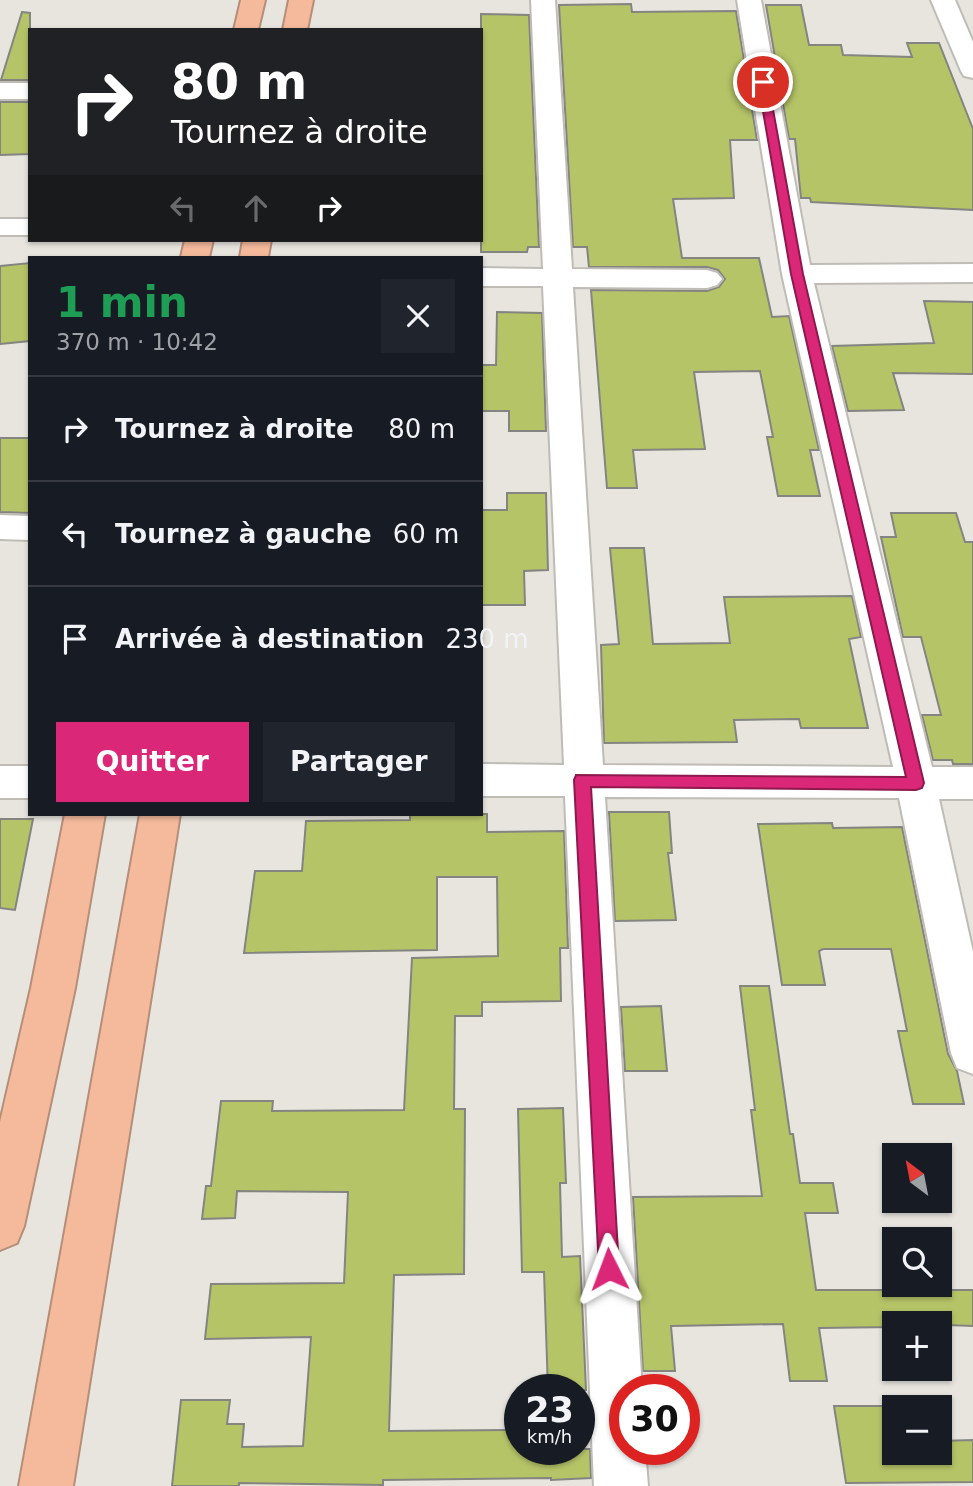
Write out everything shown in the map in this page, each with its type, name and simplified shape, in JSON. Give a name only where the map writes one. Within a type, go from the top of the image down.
[{"type":"highway","points":[[246,28],[253,0]]},
{"type":"highway","points":[[295,28],[301,0]]},
{"type":"highway","points":[[0,1226],[53,988],[85,816]]},
{"type":"highway","points":[[46,1486],[160,816]]},
{"type":"street","points":[[543,0],[621,1486]]},
{"type":"street","points":[[749,0],[797,274],[916,783],[973,1053]]},
{"type":"street","points":[[943,0],[973,71]]},
{"type":"street","points":[[0,90],[28,91]]},
{"type":"street","points":[[0,228],[28,227]]},
{"type":"street","points":[[797,274],[973,273]]},
{"type":"street","points":[[483,277],[707,279]]},
{"type":"street","points":[[0,527],[28,528]]},
{"type":"street","points":[[483,780],[973,783]]},
{"type":"street","points":[[0,782],[28,782]]},
{"type":"building","points":[[631,4],[632,12],[736,11],[757,140],[730,140],[734,198],[673,199],[682,258],[759,258],[772,317],[789,316],[819,450],[810,450],[820,496],[778,496],[767,437],[773,437],[760,371],[694,372],[705,449],[633,450],[637,488],[607,488],[591,290],[707,291],[719,287],[725,279],[718,270],[707,267],[589,267],[587,247],[573,247],[559,5]]},
{"type":"building","points":[[766,5],[801,5],[809,45],[841,45],[843,55],[912,57],[907,43],[939,43],[973,129],[973,210],[811,202],[810,198],[801,198],[795,139],[789,139]]},
{"type":"building","points":[[22,12],[30,13],[28,80],[1,80]]},
{"type":"building","points":[[481,14],[529,15],[539,247],[528,247],[527,252],[481,252]]},
{"type":"building","points":[[0,102],[28,102],[28,154],[0,155]]},
{"type":"building","points":[[28,263],[28,341],[0,344],[0,266]]},
{"type":"building","points":[[924,301],[973,302],[973,374],[893,373],[904,410],[848,411],[832,346],[934,343]]},
{"type":"building","points":[[497,312],[542,313],[546,431],[509,431],[509,411],[483,411],[483,365],[496,365]]},
{"type":"building","points":[[0,438],[28,438],[28,513],[0,512]]},
{"type":"building","points":[[507,493],[546,493],[548,570],[524,571],[525,605],[483,605],[483,510],[507,510]]},
{"type":"building","points":[[891,513],[956,513],[965,542],[973,542],[973,764],[933,760],[922,715],[941,715],[921,637],[903,637],[881,537],[896,537]]},
{"type":"building","points":[[610,548],[644,548],[653,644],[730,643],[724,597],[852,596],[861,637],[849,639],[868,728],[801,728],[799,719],[734,720],[737,742],[604,743],[601,645],[619,644]]},
{"type":"building","points":[[609,812],[669,812],[672,853],[668,853],[676,920],[615,921]]},
{"type":"building","points":[[487,814],[487,832],[564,831],[568,948],[560,948],[561,1001],[482,1002],[482,1016],[455,1016],[454,1109],[465,1109],[464,1274],[394,1275],[389,1431],[504,1430],[504,1465],[591,1465],[591,1478],[383,1480],[383,1485],[239,1483],[239,1486],[172,1486],[181,1400],[230,1400],[227,1424],[244,1424],[242,1447],[303,1446],[311,1337],[205,1339],[211,1284],[344,1283],[348,1192],[237,1191],[235,1218],[202,1219],[206,1186],[211,1186],[221,1101],[273,1101],[272,1111],[404,1110],[412,958],[498,956],[497,877],[437,877],[437,950],[244,953],[255,871],[302,871],[306,821],[410,820],[410,816]]},
{"type":"building","points":[[0,819],[33,819],[15,910],[0,908]]},
{"type":"building","points":[[832,823],[833,828],[902,827],[948,1054],[957,1071],[964,1104],[913,1104],[898,1031],[907,1031],[891,949],[823,949],[819,951],[825,985],[782,985],[758,824]]},
{"type":"building","points":[[740,986],[769,986],[790,1134],[793,1134],[800,1183],[833,1183],[838,1213],[805,1213],[816,1290],[882,1290],[882,1297],[952,1297],[952,1290],[973,1290],[973,1326],[952,1325],[952,1311],[882,1311],[882,1327],[819,1328],[827,1381],[790,1381],[783,1324],[671,1326],[675,1371],[643,1371],[633,1197],[762,1196],[751,1110],[755,1110]]},
{"type":"building","points":[[661,1006],[667,1071],[625,1071],[621,1007]]},
{"type":"building","points":[[563,1108],[566,1183],[560,1183],[562,1257],[580,1256],[585,1374],[547,1374],[544,1272],[522,1272],[518,1109]]},
{"type":"building","points":[[834,1406],[882,1406],[882,1465],[952,1465],[952,1441],[973,1440],[973,1482],[846,1483]]},
{"type":"route","points":[[609,1269],[582,780],[916,783],[797,274],[763,82]]}]
